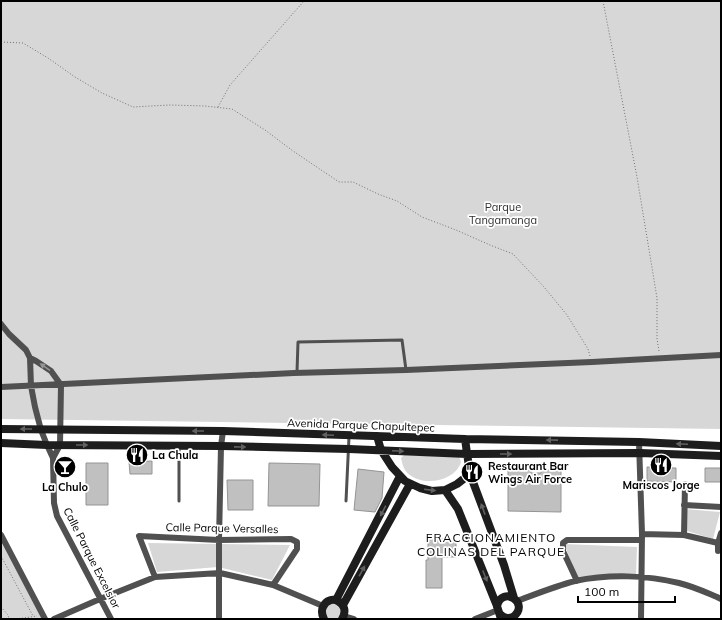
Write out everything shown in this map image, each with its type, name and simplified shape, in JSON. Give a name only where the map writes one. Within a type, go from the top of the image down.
[{"type":"main road","name":"Avenida Parque Chapultepec","points":[[1,429],[223,431],[464,439],[639,442],[721,446]]},
{"type":"main road","points":[[377,436],[381,450],[392,467],[405,481],[410,484],[432,491],[445,490],[457,484],[470,474]]},
{"type":"main road","points":[[445,490],[458,509],[499,612],[502,616],[510,618],[519,615],[519,608],[470,474],[464,439]]},
{"type":"main road","points":[[1,443],[47,445],[221,446],[349,449],[467,454],[640,453],[721,456]]},
{"type":"main road","points":[[336,600],[400,476]]},
{"type":"main road","points":[[343,605],[410,484]]},
{"type":"main road","points":[[499,612],[498,603],[503,597],[511,597],[516,600]]},
{"type":"main road","points":[[324,619],[322,613],[323,606],[328,601],[336,600],[343,605],[345,612],[343,617]]},
{"type":"street","points":[[1,324],[26,350],[30,358],[51,371],[61,385],[60,445]]},
{"type":"street","points":[[1,388],[298,373],[406,370],[721,355]]},
{"type":"street","name":"Calle Parque Excelsior","points":[[30,358],[31,386],[41,430],[53,458],[54,503],[57,516],[112,619]]},
{"type":"street","points":[[219,619],[221,446],[223,431]]},
{"type":"street","points":[[639,442],[642,537],[641,619]]},
{"type":"street","name":"Calle Parque Excelsior","points":[[53,458],[60,445]]},
{"type":"street","points":[[684,535],[685,484]]},
{"type":"street","points":[[684,505],[721,508]]},
{"type":"street","points":[[718,551],[718,543],[721,534]]},
{"type":"street","points":[[1,535],[45,619]]},
{"type":"street","points":[[577,581],[563,551],[563,543],[567,540],[684,535],[718,543]]},
{"type":"street","name":"Calle Parque Versalles","points":[[155,577],[139,536],[219,540],[291,539],[297,542],[298,549],[273,584]]},
{"type":"street","points":[[54,619],[155,577],[220,573],[273,584],[323,606]]},
{"type":"street","points":[[516,600],[568,583],[599,577],[642,577],[680,583],[721,599]]},
{"type":"street","points":[[475,619],[499,612]]},
{"type":"street","points":[[343,617],[354,619]]},
{"type":"lane","points":[[298,373],[298,342],[402,340],[406,370]]},
{"type":"lane","points":[[346,501],[349,435]]},
{"type":"lane","points":[[179,446],[179,501]]},
{"type":"path","points":[[217,108],[230,85],[304,1]]},
{"type":"path","points":[[603,1],[637,177],[658,298],[657,339],[660,358]]},
{"type":"path","points":[[1,42],[23,43],[102,93],[133,106],[170,105],[232,109],[265,130],[292,151],[339,182],[353,182],[397,201],[422,217],[513,254],[544,287],[567,315],[588,349],[592,362]]},
{"type":"path","points":[[1,556],[33,616],[16,619]]},
{"type":"path","points":[[1,607],[8,615],[9,619]]},
{"type":"green space","name":"Parque Tangamanga","points":[[1,1],[721,1],[721,429],[1,419]]},
{"type":"green space","points":[[404,455],[459,457],[461,462],[453,473],[444,479],[426,481],[414,478],[405,470],[401,458]]},
{"type":"green space","points":[[685,509],[720,512],[713,539],[684,530]]},
{"type":"green space","points":[[1,542],[40,615],[45,619],[1,619]]},
{"type":"green space","points":[[148,543],[290,545],[272,580],[218,567],[157,572]]},
{"type":"green space","points":[[564,544],[637,547],[636,575],[578,579]]},
{"type":"green space","points":[[341,603],[342,619],[324,619],[325,604]]},
{"type":"building","points":[[152,461],[152,474],[130,474],[129,462]]},
{"type":"building","points":[[86,463],[108,463],[108,505],[86,505]]},
{"type":"building","points":[[269,463],[320,464],[319,506],[268,506]]},
{"type":"building","points":[[647,467],[676,468],[676,482],[647,481]]},
{"type":"building","points":[[705,468],[721,468],[721,482],[705,482]]},
{"type":"building","points":[[358,469],[384,472],[382,498],[375,512],[354,510]]},
{"type":"building","points":[[508,470],[531,470],[531,473],[541,473],[541,470],[561,470],[561,512],[508,511]]},
{"type":"building","points":[[227,480],[253,480],[253,510],[228,510]]},
{"type":"building","points":[[428,539],[456,539],[456,557],[442,557],[442,588],[426,588]]},
{"type":"place","name":"La Chula","points":[[137,455]]},
{"type":"place","name":"Mariscos Jorge","points":[[661,465]]},
{"type":"place","name":"La Chulo","points":[[65,467]]},
{"type":"place","name":"Restaurant Bar Wings Air Force","points":[[472,472]]},
{"type":"district","name":"FRACCIONAMIENTO COLINAS DEL PARQUE","points":[[491,544]]}]
